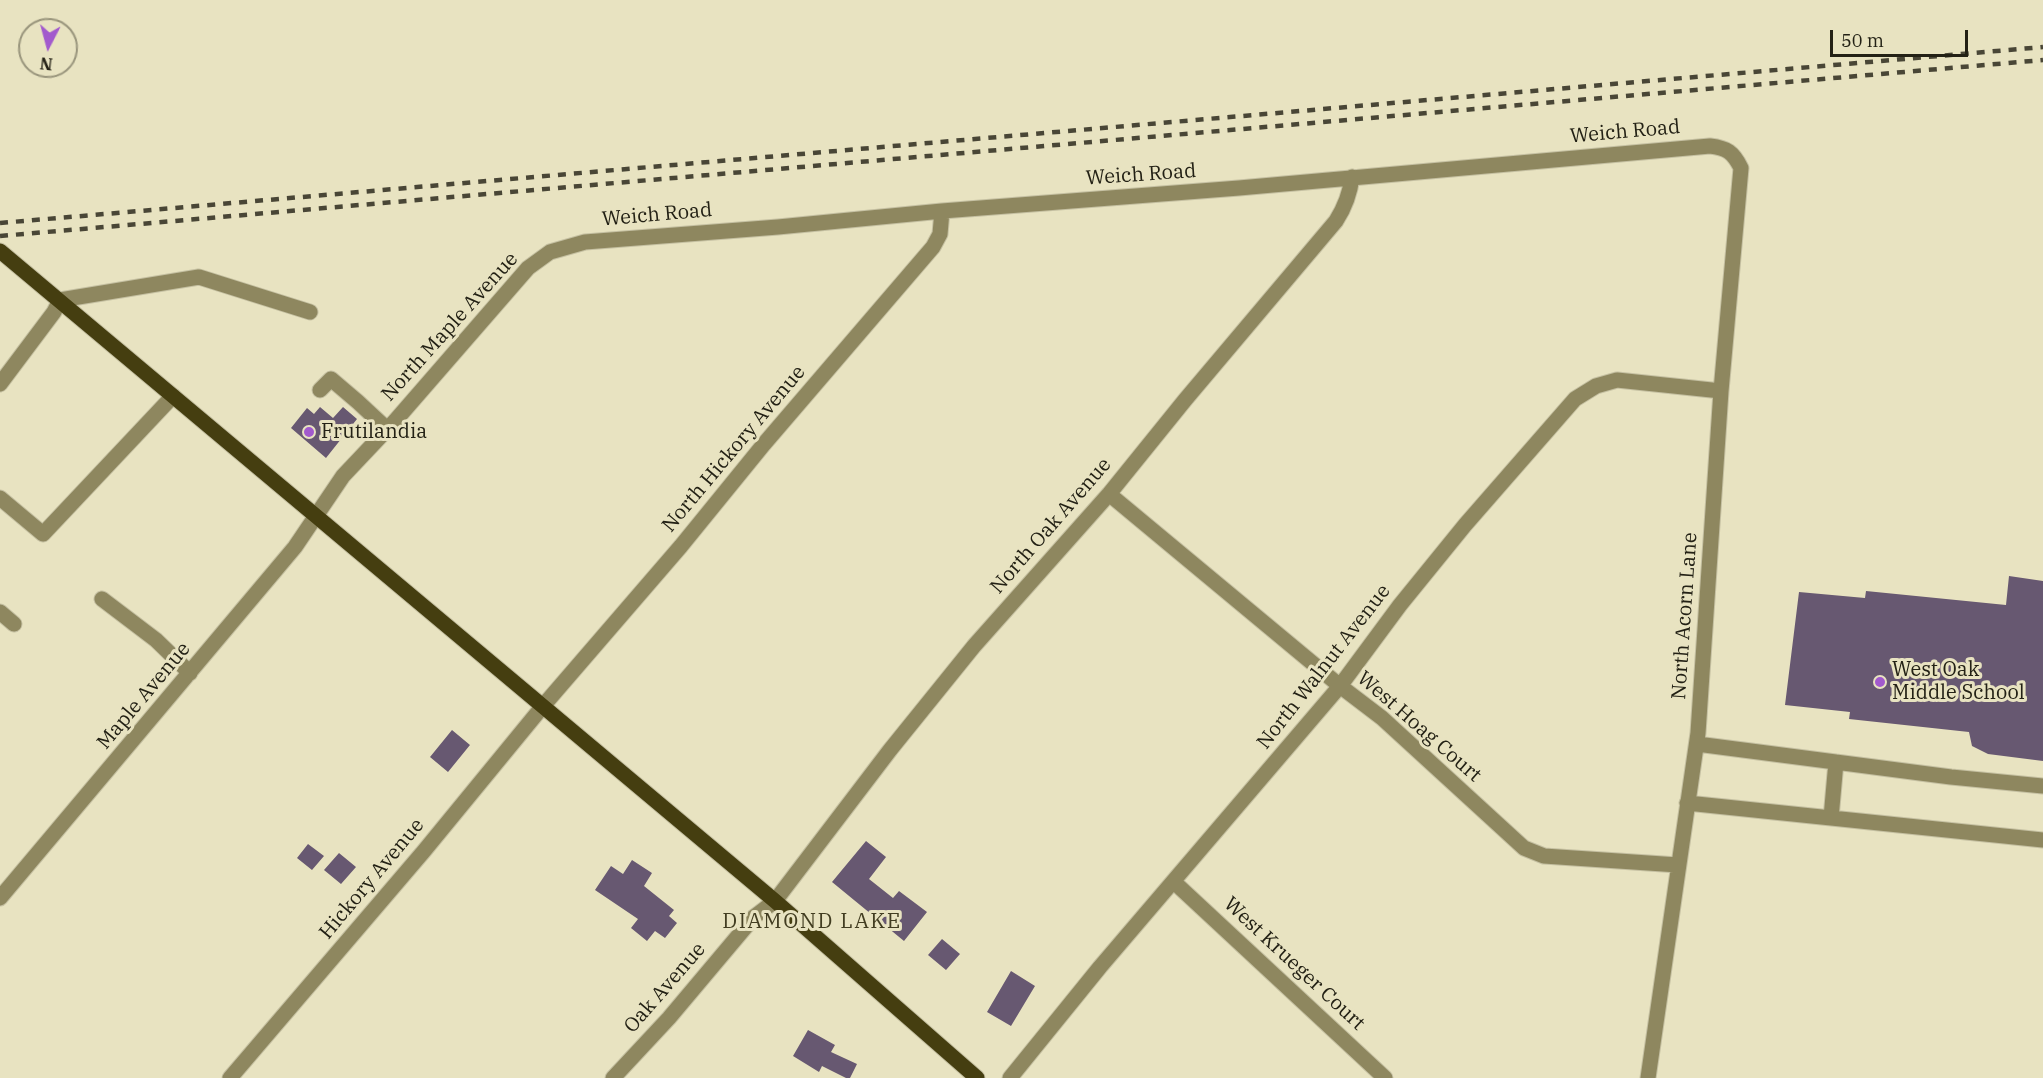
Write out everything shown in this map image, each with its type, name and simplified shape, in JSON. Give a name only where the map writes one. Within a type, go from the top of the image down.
[{"type":"main road","points":[[0,251],[775,901],[976,1078]]},
{"type":"street","name":"Weich Road","points":[[550,252],[585,242],[1239,188],[1710,146],[1721,147],[1735,155]]},
{"type":"street","name":"North Acorn Lane","points":[[1648,1078],[1697,744],[1721,391],[1741,168],[1735,155]]},
{"type":"street","name":"North Oak Avenue","points":[[775,901],[890,750],[974,646],[1109,494],[1336,221],[1344,210],[1352,177]]},
{"type":"street","name":"North Hickory Avenue","points":[[543,706],[933,247],[940,234],[942,211]]},
{"type":"street","name":"North Maple Avenue","points":[[317,518],[343,476],[528,268],[550,252]]},
{"type":"street","points":[[0,384],[54,312],[60,300],[199,277],[310,312]]},
{"type":"street","points":[[320,390],[330,379],[387,429]]},
{"type":"street","name":"North Walnut Avenue","points":[[1010,1078],[1100,967],[1340,686],[1400,605],[1465,525],[1575,399],[1596,386],[1617,380],[1721,391]]},
{"type":"street","points":[[0,498],[43,534],[172,396]]},
{"type":"street","name":"West Hoag Court","points":[[1109,494],[1340,686],[1382,718],[1524,848],[1544,856],[1678,865]]},
{"type":"street","name":"Maple Avenue","points":[[0,898],[317,518]]},
{"type":"street","points":[[102,599],[156,640],[190,673]]},
{"type":"street","points":[[0,612],[14,624]]},
{"type":"street","name":"Hickory Avenue","points":[[230,1078],[424,851],[543,706]]},
{"type":"street","points":[[1697,744],[2043,786]]},
{"type":"street","points":[[1831,818],[1836,762]]},
{"type":"street","points":[[1687,804],[2043,840]]},
{"type":"street","name":"West Krueger Court","points":[[1174,882],[1385,1078]]},
{"type":"street","name":"Oak Avenue","points":[[613,1078],[669,1018],[754,917],[775,901]]},
{"type":"building","points":[[320,407],[333,418],[343,407],[357,419],[326,458],[291,428],[307,408],[314,414]]},
{"type":"building","points":[[2009,576],[2043,581],[2043,761],[1988,754],[1972,746],[1969,732],[1849,719],[1850,712],[1785,705],[1799,592],[1865,598],[1866,591],[2006,605]]},
{"type":"building","points":[[452,730],[470,745],[448,772],[430,757]]},
{"type":"building","points":[[866,841],[886,857],[869,879],[893,898],[899,891],[927,912],[904,941],[832,882]]},
{"type":"building","points":[[308,844],[324,856],[312,870],[297,858]]},
{"type":"building","points":[[339,853],[356,867],[341,884],[324,870]]},
{"type":"building","points":[[632,860],[652,873],[644,886],[674,910],[669,916],[677,923],[665,938],[655,931],[647,941],[631,928],[638,919],[595,890],[611,866],[623,874]]},
{"type":"building","points":[[942,939],[960,954],[946,970],[928,955]]},
{"type":"building","points":[[1011,971],[1035,986],[1011,1026],[987,1012]]},
{"type":"building","points":[[808,1030],[835,1045],[831,1052],[857,1064],[850,1078],[822,1066],[819,1072],[793,1056]]},
{"type":"railway","points":[[0,223],[2043,47]]},
{"type":"railway","points":[[0,236],[2043,60]]},
{"type":"place","name":"Frutilandia","points":[[309,432]]},
{"type":"place","name":"West Oak Middle School","points":[[1880,682]]},
{"type":"district","name":"DIAMOND LAKE","points":[[812,922]]}]
